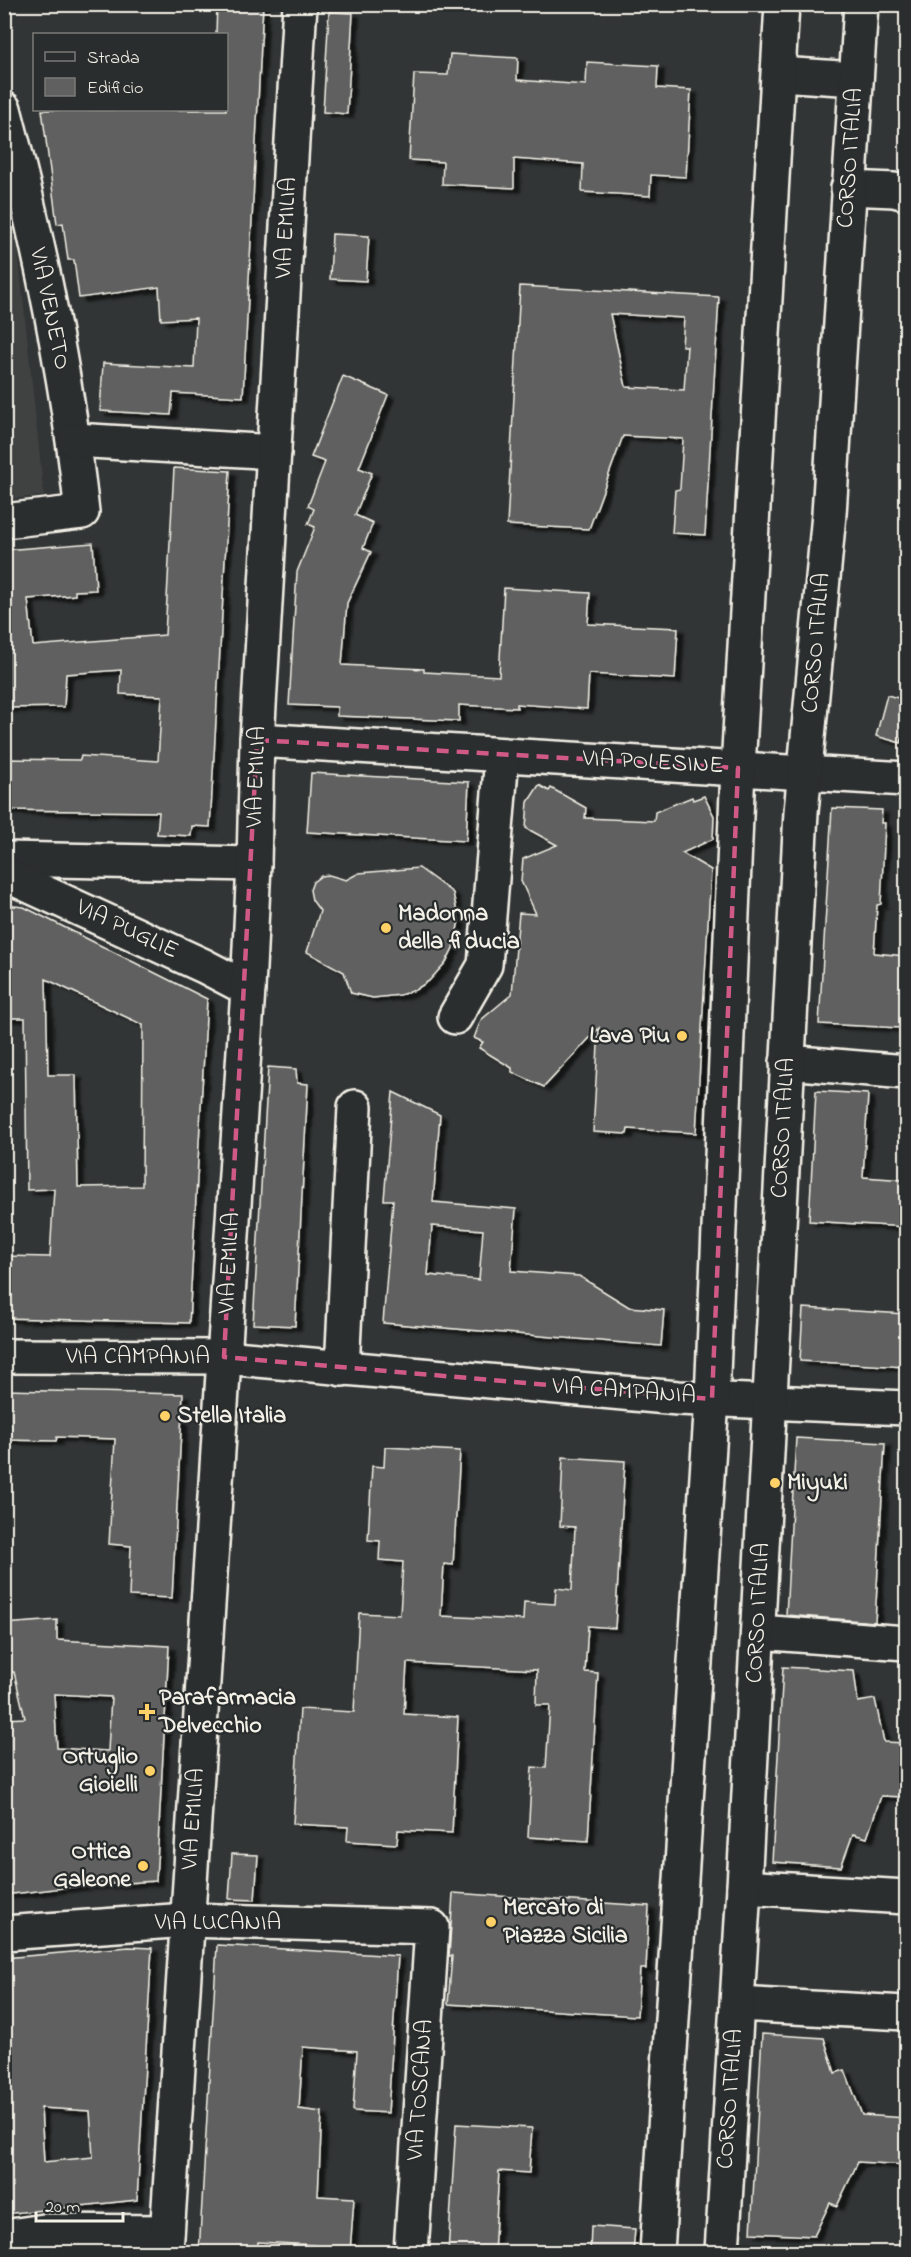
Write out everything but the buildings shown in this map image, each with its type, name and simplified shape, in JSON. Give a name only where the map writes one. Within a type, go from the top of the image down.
[{"type":"street","name":"VIA EMILIA","points":[[167,2242],[248,989],[257,740],[300,4]]},
{"type":"street","points":[[657,2253],[712,1399],[738,768],[782,4]]},
{"type":"street","name":"CORSO ITALIA","points":[[722,2253],[758,1632],[801,812],[830,514],[848,188],[861,4]]},
{"type":"street","points":[[779,74],[856,79]]},
{"type":"street","name":"VIA VENETO","points":[[4,109],[43,278],[74,440],[82,512],[4,521]]},
{"type":"street","points":[[848,188],[894,190],[906,193]]},
{"type":"street","points":[[74,440],[274,452]]},
{"type":"street","name":"VIA POLESINE","points":[[257,740],[906,779]]},
{"type":"street","points":[[455,1017],[485,965],[502,756]]},
{"type":"street","name":"VIA PUGLIE","points":[[4,859],[254,864]]},
{"type":"street","name":"VIA PUGLIE","points":[[4,874],[204,966],[248,989]]},
{"type":"street","points":[[787,1062],[906,1072]]},
{"type":"street","points":[[342,1369],[355,1107]]},
{"type":"street","name":"VIA CAMPANIA","points":[[4,1356],[224,1357],[264,1374],[342,1369],[712,1399],[906,1408]]},
{"type":"street","points":[[758,1632],[906,1643]]},
{"type":"street","points":[[744,1887],[906,1897]]},
{"type":"street","name":"VIA LUCANIA","points":[[4,1934],[187,1920],[432,1927]]},
{"type":"street","name":"VIA TOSCANA","points":[[411,2253],[432,1927]]},
{"type":"street","points":[[737,2004],[906,2013]]},
{"type":"street","points":[[4,2237],[44,2231],[167,2242]]},
{"type":"highlighted area","points":[[257,740],[738,768],[712,1399],[224,1357]]},
{"type":"shaded area","points":[[4,201],[18,251],[44,496],[5,499]]},
{"type":"place","name":"Madonna della fiducia","points":[[386,928]]},
{"type":"place","name":"Lava Piu","points":[[682,1036]]},
{"type":"place","name":"Stella Italia","points":[[165,1416]]},
{"type":"place","name":"Miyuki","points":[[775,1483]]},
{"type":"place","name":"Parafarmacia Delvecchio","points":[[147,1712]]},
{"type":"place","name":"Ortuglio Gioielli","points":[[150,1771]]},
{"type":"place","name":"Ottica Galeone","points":[[143,1866]]},
{"type":"place","name":"Mercato di Piazza Sicilia","points":[[491,1922]]}]
